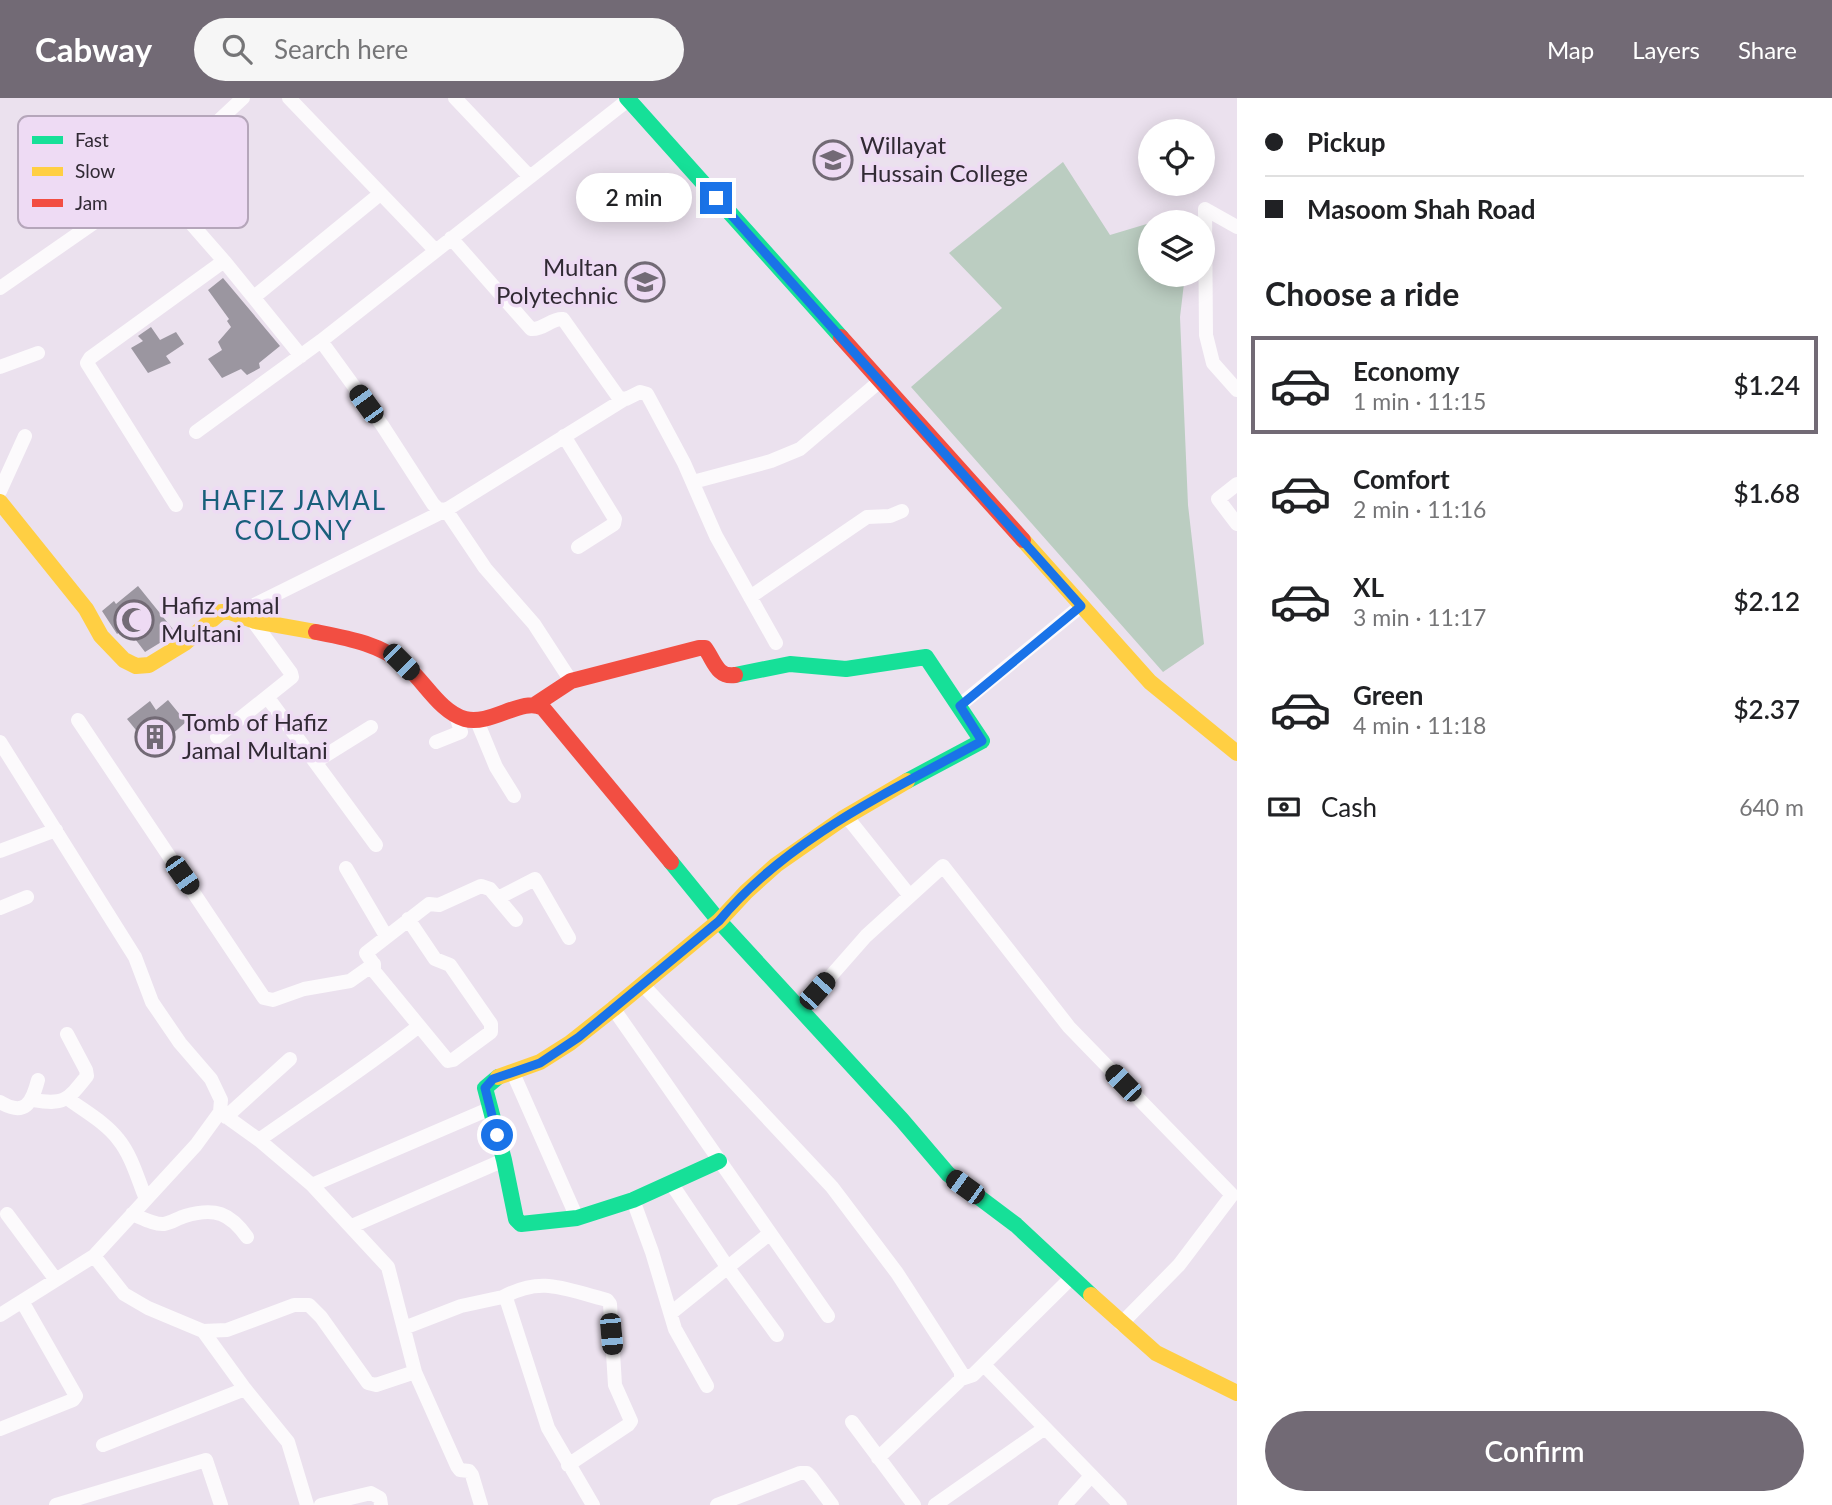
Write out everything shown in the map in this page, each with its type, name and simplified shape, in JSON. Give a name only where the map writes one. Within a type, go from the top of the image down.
[{"type":"street","points":[[224,116],[243,98]]},
{"type":"street","points":[[289,98],[435,250]]},
{"type":"street","points":[[455,98],[530,177]]},
{"type":"street","points":[[196,432],[302,356],[628,99],[1150,682],[1237,753]]},
{"type":"street","points":[[254,297],[380,194]]},
{"type":"street","points":[[1237,227],[1205,209],[1206,335],[1213,363],[1237,390]]},
{"type":"street","points":[[0,288],[87,228]]},
{"type":"street","points":[[196,228],[302,356]]},
{"type":"street","points":[[451,238],[531,329],[539,329],[555,320],[564,319],[623,400]]},
{"type":"street","points":[[176,505],[86,363],[122,333],[224,261]]},
{"type":"street","points":[[321,341],[382,425],[433,504],[438,509],[446,510],[485,568],[534,624],[571,681]]},
{"type":"street","points":[[0,366],[38,353]]},
{"type":"street","points":[[693,482],[771,461],[800,449],[880,381]]},
{"type":"street","points":[[246,617],[446,510],[640,392],[647,394],[693,482],[716,536],[776,643]]},
{"type":"street","points":[[0,491],[24,436]]},
{"type":"street","points":[[564,436],[615,522],[578,547]]},
{"type":"street","points":[[1237,484],[1219,499],[1237,524]]},
{"type":"street","points":[[0,502],[86,609],[101,636],[124,660],[136,666],[149,665],[185,643],[221,612],[229,610],[246,617],[342,635],[378,649],[401,662],[456,715],[477,721],[536,704],[571,681],[699,648],[705,648],[717,670],[729,676],[790,664],[846,669],[926,657],[982,741],[846,817],[771,868],[738,898],[719,921],[579,1037],[540,1063],[488,1083],[485,1088],[517,1223],[577,1218],[632,1200],[719,1161]]},
{"type":"street","points":[[750,597],[867,517],[890,516],[902,511]]},
{"type":"street","points":[[960,706],[1081,606]]},
{"type":"street","points":[[217,737],[292,677],[246,617]]},
{"type":"street","points":[[268,698],[376,845]]},
{"type":"street","points":[[536,704],[551,716],[586,763],[719,921],[902,1120],[948,1174],[1016,1225],[1121,1324],[1156,1353],[1237,1393]]},
{"type":"street","points":[[436,742],[461,732],[456,715]]},
{"type":"street","points":[[78,720],[264,998],[273,1000],[304,989],[350,981],[374,964]]},
{"type":"street","points":[[477,721],[496,767],[514,796]]},
{"type":"street","points":[[315,762],[371,727]]},
{"type":"street","points":[[0,742],[135,957],[152,1002],[180,1043],[211,1079],[221,1100],[223,1114],[259,1140],[312,1185],[387,1266],[415,1372],[457,1466],[463,1471],[471,1472],[481,1505]]},
{"type":"street","points":[[846,817],[910,896]]},
{"type":"street","points":[[0,850],[56,830]]},
{"type":"street","points":[[801,1010],[866,936],[943,866],[1069,1027],[1235,1192],[1179,1265],[1121,1324]]},
{"type":"street","points":[[345,868],[386,936]]},
{"type":"street","points":[[498,898],[535,879],[569,938]]},
{"type":"street","points":[[408,919],[435,959],[450,965],[491,1028],[491,1032],[448,1061],[374,971],[374,964],[366,953],[386,936],[408,919],[429,904],[439,905],[481,886],[490,889],[516,920]]},
{"type":"street","points":[[0,908],[27,897]]},
{"type":"street","points":[[642,984],[832,1187],[897,1273],[961,1372],[961,1379]]},
{"type":"street","points":[[613,1008],[828,1316]]},
{"type":"street","points":[[259,1140],[327,1092],[367,1068],[419,1027]]},
{"type":"street","points":[[0,1102],[16,1110],[33,1100],[53,1103],[67,1098],[88,1074],[67,1034]]},
{"type":"street","points":[[0,1315],[23,1303],[93,1256],[223,1114],[289,1059]]},
{"type":"street","points":[[513,1073],[577,1218]]},
{"type":"street","points":[[33,1100],[38,1080]]},
{"type":"street","points":[[67,1098],[108,1128],[120,1141],[146,1199]]},
{"type":"street","points":[[312,1185],[489,1109]]},
{"type":"street","points":[[352,1226],[504,1160]]},
{"type":"street","points":[[671,1183],[777,1335]]},
{"type":"street","points":[[632,1200],[675,1329],[707,1386]]},
{"type":"street","points":[[7,1214],[56,1280]]},
{"type":"street","points":[[132,1214],[159,1224],[194,1214],[226,1215],[232,1218],[247,1237]]},
{"type":"street","points":[[671,1313],[769,1234]]},
{"type":"street","points":[[93,1256],[124,1294],[148,1308],[202,1331],[227,1330],[302,1304],[309,1305],[321,1317],[368,1382],[376,1385],[415,1372]]},
{"type":"street","points":[[878,1458],[961,1379],[970,1377],[984,1364],[1072,1277]]},
{"type":"street","points":[[404,1328],[461,1306],[503,1297],[532,1285],[546,1285],[607,1300],[610,1304],[615,1385],[631,1421],[568,1465]]},
{"type":"street","points":[[503,1297],[510,1306],[548,1428],[593,1505]]},
{"type":"street","points":[[0,1429],[73,1400],[76,1396],[23,1303]]},
{"type":"street","points":[[202,1331],[288,1442],[307,1505]]},
{"type":"street","points":[[984,1364],[1120,1505]]},
{"type":"street","points":[[103,1446],[245,1389]]},
{"type":"street","points":[[852,1422],[914,1505]]},
{"type":"street","points":[[935,1505],[1045,1428]]},
{"type":"street","points":[[56,1505],[83,1501],[206,1460],[221,1505]]},
{"type":"street","points":[[721,1504],[800,1473],[807,1473],[832,1505]]},
{"type":"street","points":[[1065,1505],[1091,1476]]},
{"type":"street","points":[[321,1505],[371,1493],[380,1498],[381,1505]]},
{"type":"green space","points":[[1063,162],[1110,235],[1138,227],[1138,287],[1184,287],[1180,317],[1188,505],[1204,644],[1163,672],[911,387],[1002,308],[949,253]]},
{"type":"building","points":[[223,278],[280,346],[259,363],[260,368],[247,375],[241,369],[222,378],[208,359],[222,350],[218,342],[231,327],[227,321],[229,319],[208,290]]},
{"type":"building","points":[[151,327],[160,340],[176,332],[184,344],[166,356],[171,363],[148,373],[131,348],[143,341],[138,336]]},
{"type":"building","name":"Hafiz Jamal Multani","points":[[138,586],[176,633],[145,652],[126,627],[117,634],[102,611],[114,601],[116,604]]},
{"type":"building","name":"Tomb of Hafiz Jamal Multani","points":[[168,700],[186,722],[153,751],[127,719],[150,701],[156,710]]},
{"type":"traffic: fast","points":[[627,98],[841,337]]},
{"type":"traffic: fast","points":[[735,675],[790,664],[846,669],[926,657],[982,741],[907,781]]},
{"type":"traffic: fast","points":[[671,862],[719,921],[902,1120],[948,1174],[1016,1225],[1091,1295]]},
{"type":"traffic: fast","points":[[498,1077],[485,1088],[516,1219],[521,1224],[577,1218],[633,1200],[719,1161]]},
{"type":"traffic: slow","points":[[0,502],[86,609],[101,636],[124,660],[136,666],[149,665],[185,643],[221,612],[316,632]]},
{"type":"traffic: slow","points":[[1023,540],[1150,682],[1237,753]]},
{"type":"traffic: slow","points":[[498,1077],[540,1062],[570,1043],[719,921],[776,865],[842,819],[907,781]]},
{"type":"traffic: slow","points":[[1091,1295],[1156,1353],[1237,1393]]},
{"type":"traffic: jam","points":[[841,337],[1023,540]]},
{"type":"traffic: jam","points":[[316,632],[364,643],[397,658],[440,703],[465,719],[485,719],[526,706],[543,708],[671,862]]},
{"type":"traffic: jam","points":[[536,704],[571,681],[699,648],[705,648],[720,671],[735,675]]},
{"type":"place","name":"Willayat Hussain College","points":[[833,160]]},
{"type":"place","name":"Multan Polytechnic","points":[[645,282]]},
{"type":"place","name":"Hafiz Jamal Multani","points":[[134,620]]},
{"type":"place","name":"Tomb of Hafiz Jamal Multani","points":[[155,737]]},
{"type":"district","name":"HAFIZ JAMAL COLONY","points":[[294,516]]},
{"type":"route","points":[[497,1135],[485,1088],[488,1083],[540,1063],[579,1037],[719,921],[738,898],[771,868],[832,825],[982,741],[960,706],[1081,606],[716,198]]}]
